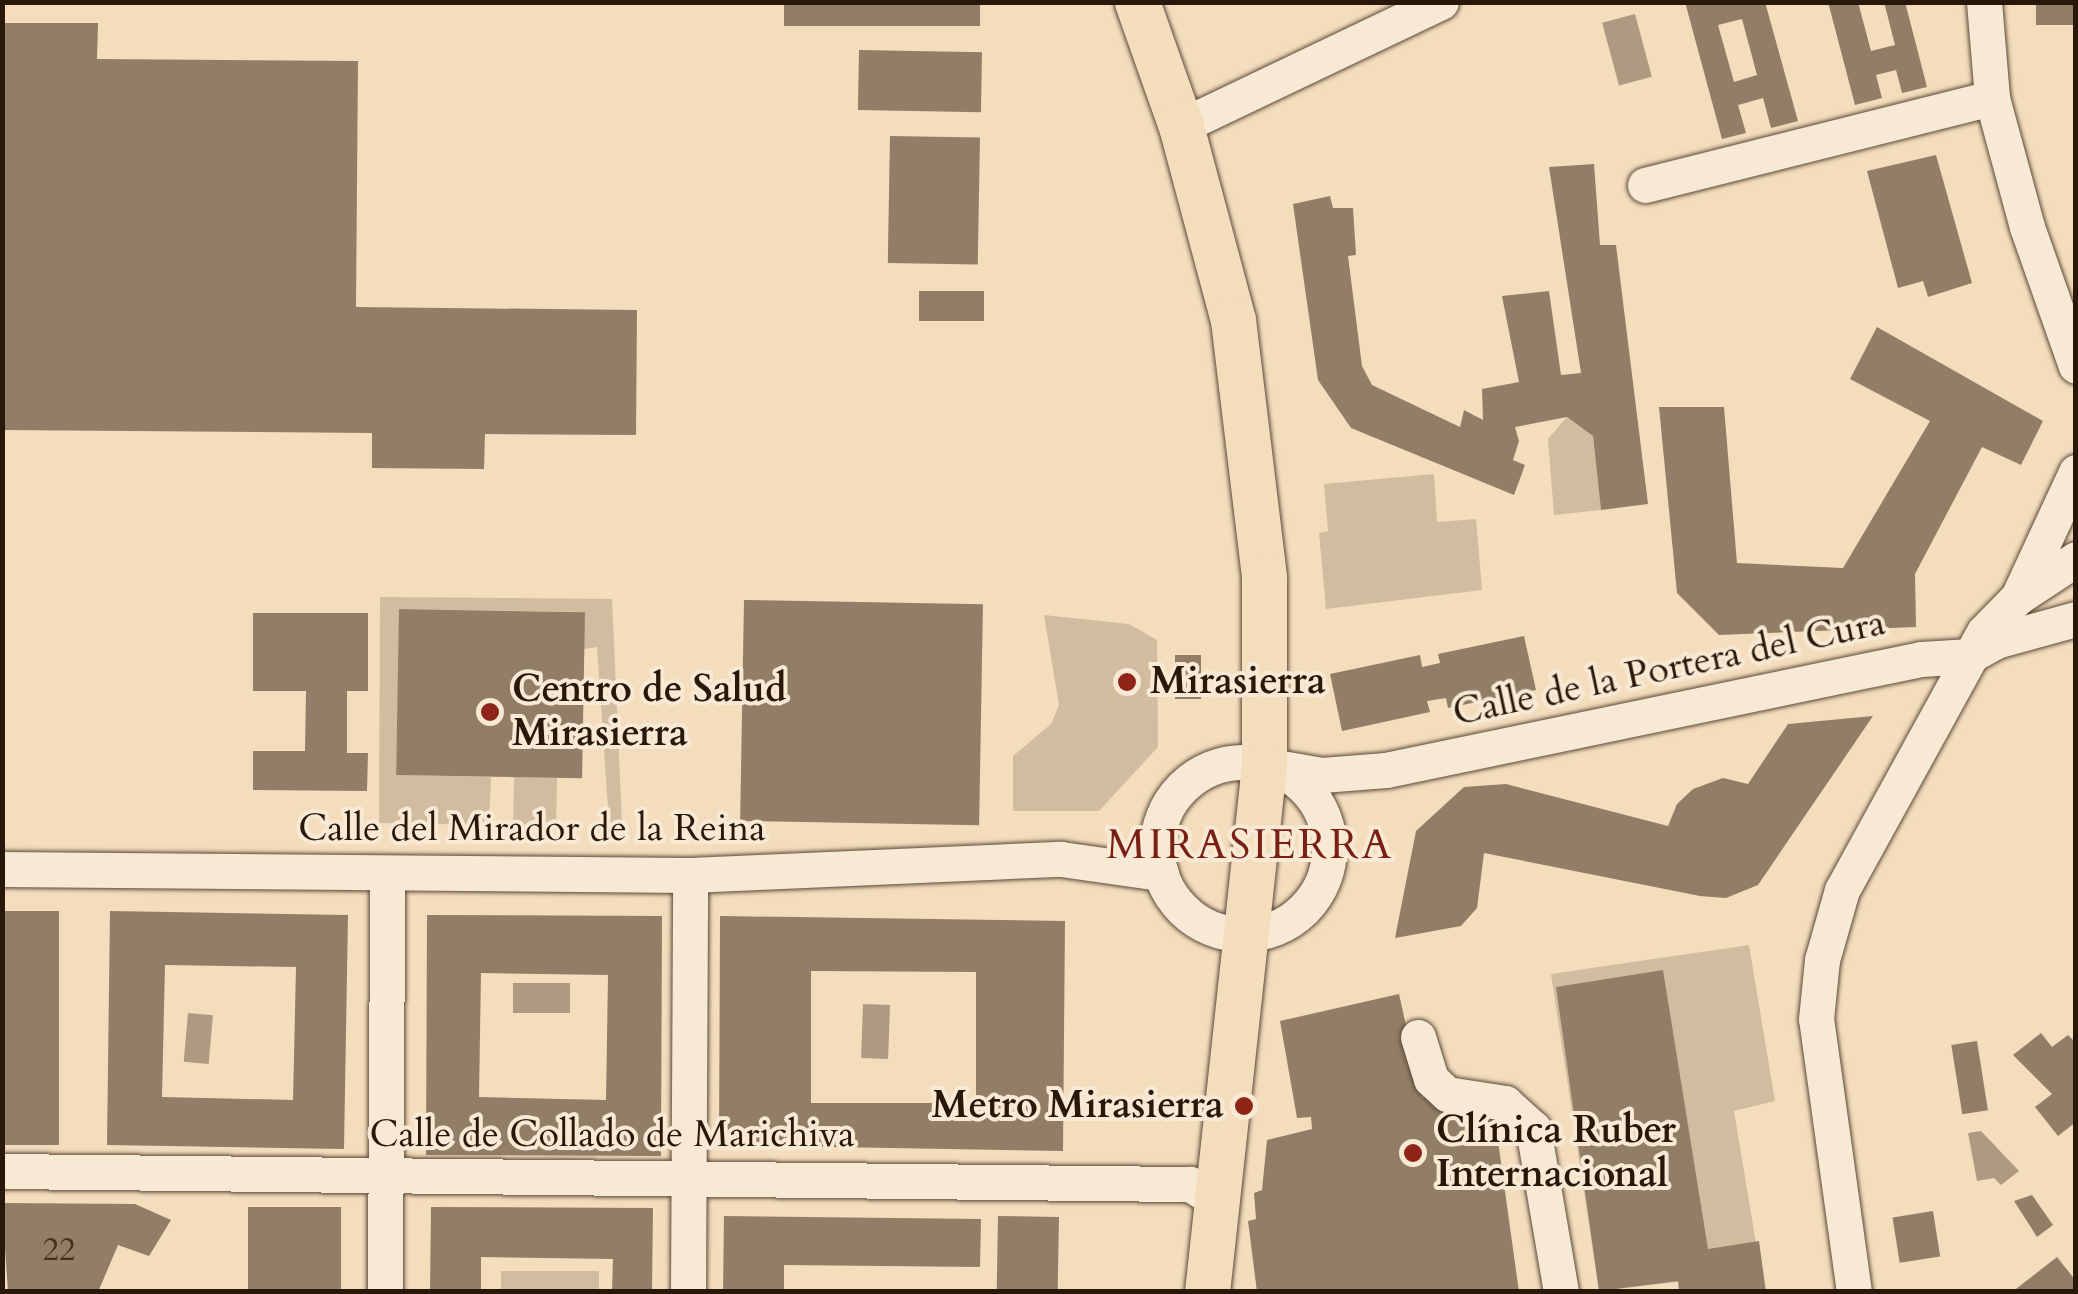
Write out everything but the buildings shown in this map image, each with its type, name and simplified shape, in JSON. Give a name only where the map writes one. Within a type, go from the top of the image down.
[{"type":"main road","points":[[1112,2],[1157,131],[1212,361],[1239,580],[1251,763]]},
{"type":"main road","points":[[1137,2],[1181,126],[1233,320],[1250,434],[1264,578],[1251,763],[1232,932],[1202,1192],[1182,1292]]},
{"type":"main road","points":[[1202,1192],[1207,1292]]},
{"type":"street","points":[[1181,126],[1440,2]]},
{"type":"street","points":[[1984,2],[1992,98],[2027,228],[2076,366]]},
{"type":"street","points":[[1644,186],[1992,98]]},
{"type":"street","points":[[1854,1292],[1820,1064],[1822,960],[1868,834],[1970,656],[2030,579],[2076,472]]},
{"type":"street","points":[[2030,579],[2076,559]]},
{"type":"street","points":[[2030,579],[2076,617]]},
{"type":"street","name":"Calle de la Portera del Cura","points":[[1251,763],[1322,775],[1386,770],[1921,660],[1970,656],[2076,617]]},
{"type":"street","points":[[2038,630],[2076,633]]},
{"type":"street","points":[[1251,763],[1306,790],[1324,818],[1328,858],[1314,896],[1284,924],[1232,932],[1183,910],[1160,874],[1158,830],[1186,783],[1251,763]]},
{"type":"street","name":"Calle de la Portera del Cura","points":[[1324,818],[1344,791],[1386,770]]},
{"type":"street","name":"Calle del Mirador de la Reina","points":[[1061,859],[1158,830]]},
{"type":"street","name":"Calle del Mirador de la Reina","points":[[2,869],[690,875],[1061,859],[1160,874]]},
{"type":"street","points":[[385,1292],[387,875]]},
{"type":"street","points":[[688,1292],[690,875]]},
{"type":"street","points":[[1418,1037],[1435,1085],[1466,1100],[1505,1104],[1534,1128],[1561,1292]]},
{"type":"street","name":"Calle de Collado de Marichiva","points":[[2,1171],[688,1176],[1202,1192]]},
{"type":"shaded area","points":[[1635,14],[1652,77],[1619,86],[1602,23]]},
{"type":"shaded area","points":[[1567,417],[1593,436],[1601,510],[1554,515],[1548,439]]},
{"type":"shaded area","points":[[1434,474],[1437,522],[1476,519],[1482,590],[1326,609],[1319,533],[1328,531],[1324,484]]},
{"type":"shaded area","points":[[380,597],[612,599],[622,823],[609,823],[597,647],[584,649],[584,612],[400,609],[396,775],[491,777],[489,825],[379,823]]},
{"type":"shaded area","points":[[1044,615],[1129,624],[1157,640],[1158,747],[1099,811],[1013,811],[1013,756],[1051,724],[1059,705]]},
{"type":"shaded area","points":[[514,777],[557,778],[556,826],[513,825]]},
{"type":"shaded area","points":[[1749,945],[1775,1101],[1734,1111],[1764,1291],[1678,1282],[1599,1291],[1551,974]]},
{"type":"shaded area","points":[[513,983],[570,983],[570,1013],[513,1013]]},
{"type":"shaded area","points":[[863,1004],[890,1005],[888,1059],[861,1058]]},
{"type":"shaded area","points":[[188,1013],[213,1015],[209,1064],[184,1062]]},
{"type":"shaded area","points":[[1981,1131],[2019,1171],[2001,1185],[1994,1178],[1977,1181],[1968,1133]]},
{"type":"shaded area","points":[[501,1271],[599,1271],[599,1291],[501,1291]]},
{"type":"place","name":"Mirasierra","points":[[1127,682]]},
{"type":"place","name":"Centro de Salud Mirasierra","points":[[490,712]]},
{"type":"place","name":"Metro Mirasierra","points":[[1244,1106]]},
{"type":"place","name":"Clínica Ruber Internacional","points":[[1413,1153]]},
{"type":"district","name":"MIRASIERRA","points":[[1250,845]]}]
